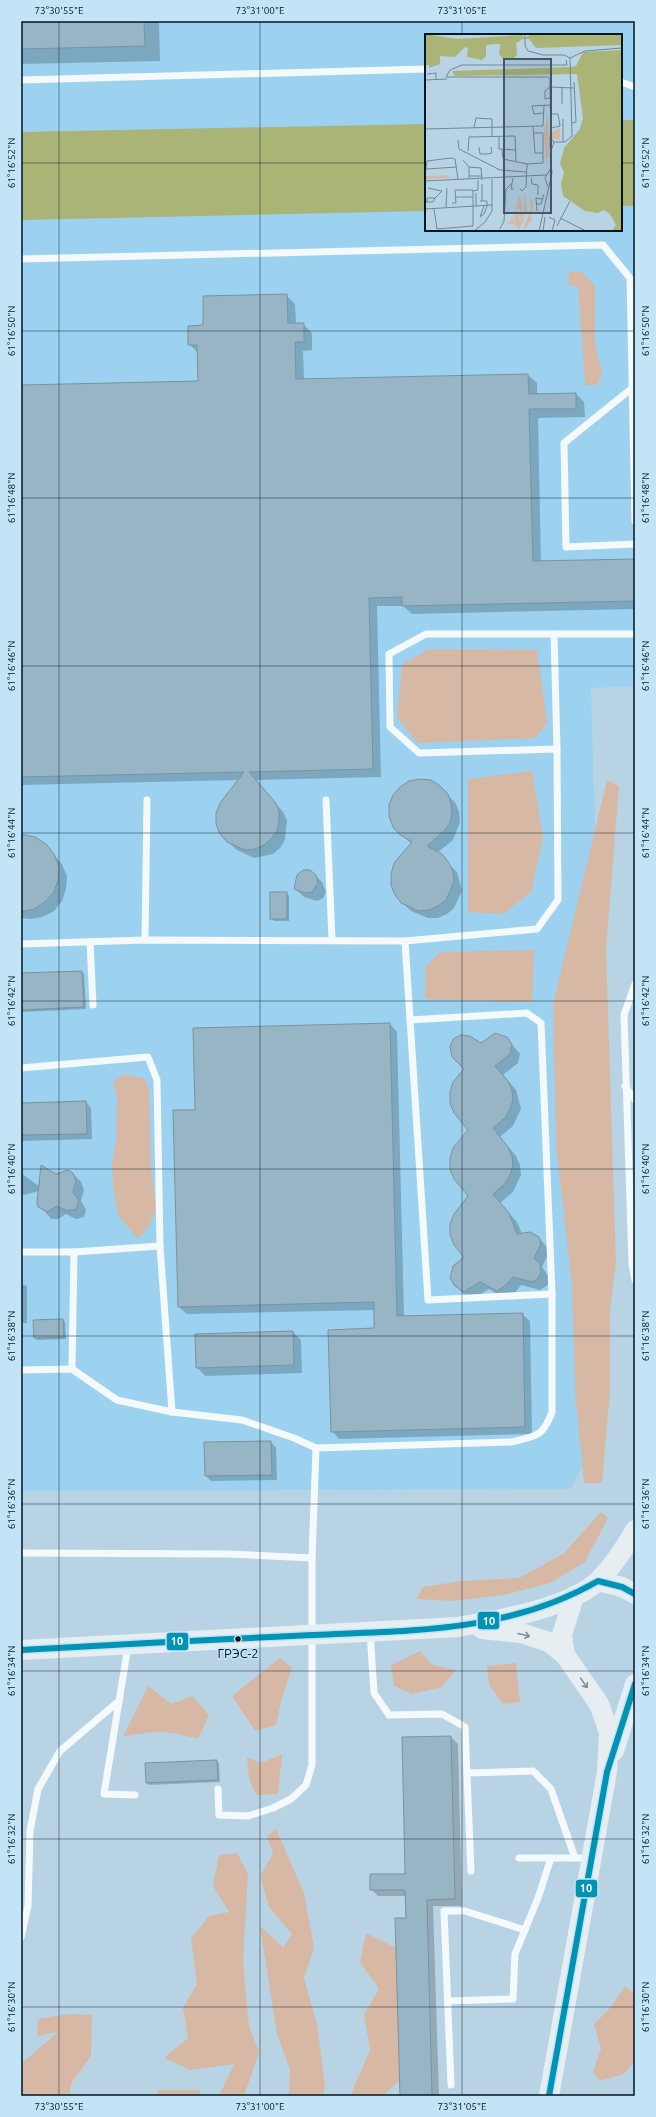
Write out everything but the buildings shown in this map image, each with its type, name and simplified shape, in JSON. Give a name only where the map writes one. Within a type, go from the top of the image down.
[{"type":"street","points":[[21,1650],[458,1627],[504,1619],[533,1611],[574,1596],[598,1581],[621,1555],[635,1530]]},
{"type":"street","points":[[598,1581],[622,1587],[635,1594]]},
{"type":"street","points":[[565,1655],[562,1635],[574,1596]]},
{"type":"street","points":[[458,1627],[521,1633],[549,1642],[565,1655],[599,1704],[609,1732],[607,1772]]},
{"type":"street","points":[[549,2096],[584,1858],[607,1772],[635,1684]]},
{"type":"lane","points":[[21,80],[425,69]]},
{"type":"lane","points":[[622,82],[635,87]]},
{"type":"lane","points":[[21,258],[603,245],[630,278],[635,521]]},
{"type":"lane","points":[[633,389],[564,443],[566,547],[635,544]]},
{"type":"lane","points":[[557,749],[419,753],[390,727],[389,654],[426,634],[635,634]]},
{"type":"lane","points":[[21,944],[145,940],[405,941],[537,929],[558,900],[557,749],[554,634]]},
{"type":"lane","points":[[145,940],[147,800]]},
{"type":"lane","points":[[326,800],[332,940]]},
{"type":"lane","points":[[405,941],[428,1300],[552,1294]]},
{"type":"lane","points":[[90,942],[93,1005]]},
{"type":"lane","points":[[635,984],[624,1015],[624,1085],[632,1220],[632,1264],[635,1280]]},
{"type":"lane","points":[[21,1370],[72,1369],[117,1400],[172,1412],[242,1420],[294,1438],[316,1448],[511,1442],[534,1437],[546,1427],[552,1412],[552,1294],[541,1023],[527,1013],[410,1020]]},
{"type":"lane","points":[[21,1068],[148,1057],[157,1080],[160,1246],[172,1412]]},
{"type":"lane","points":[[624,1085],[635,1100]]},
{"type":"lane","points":[[21,1252],[74,1252],[160,1246]]},
{"type":"lane","points":[[72,1369],[74,1252]]},
{"type":"lane","points":[[218,1789],[219,1815],[248,1816],[273,1808],[291,1799],[306,1784],[312,1765],[312,1558],[316,1448]]},
{"type":"lane","points":[[21,1554],[229,1554],[312,1558]]},
{"type":"lane","points":[[370,1632],[374,1693],[389,1715],[442,1714],[465,1727],[471,1871]]},
{"type":"lane","points":[[128,1644],[104,1794],[135,1795]]},
{"type":"lane","points":[[21,1937],[28,1906],[30,1831],[38,1789],[60,1751],[119,1701]]},
{"type":"lane","points":[[467,1773],[533,1771],[551,1789],[584,1858],[518,1858]]},
{"type":"lane","points":[[448,2001],[513,1999],[515,1954],[551,1858]]},
{"type":"lane","points":[[451,2085],[444,1911],[465,1911],[525,1930]]},
{"type":"shaded area","points":[[21,21],[635,21],[635,686],[591,688],[598,932],[587,1458],[571,1489],[21,1491]]},
{"type":"shaded area","points":[[622,120],[635,120],[635,206],[622,206]]},
{"type":"shaded area","points":[[425,124],[425,211],[21,220],[21,132]]},
{"type":"shaded area","points":[[569,271],[582,272],[595,286],[595,346],[602,373],[597,385],[585,385],[578,286],[568,285]]},
{"type":"shaded area","points":[[429,649],[537,650],[547,723],[535,738],[417,743],[397,717],[402,664]]},
{"type":"shaded area","points":[[532,771],[543,837],[531,892],[503,914],[468,912],[468,779]]},
{"type":"shaded area","points":[[607,780],[619,786],[606,949],[616,1263],[610,1310],[610,1392],[602,1483],[584,1483],[575,1392],[572,1286],[556,1145],[553,1004]]},
{"type":"shaded area","points":[[534,950],[532,1002],[425,999],[425,967],[440,952]]},
{"type":"shaded area","points":[[124,1074],[144,1078],[149,1088],[151,1170],[156,1208],[149,1226],[138,1239],[118,1215],[114,1193],[112,1163],[116,1140],[117,1097],[113,1082]]},
{"type":"shaded area","points":[[601,1512],[608,1518],[585,1562],[550,1583],[504,1595],[452,1601],[416,1599],[423,1587],[461,1581],[519,1578],[563,1554]]},
{"type":"shaded area","points":[[420,1651],[432,1665],[456,1670],[442,1687],[412,1694],[394,1686],[391,1665]]},
{"type":"shaded area","points":[[280,1658],[292,1668],[282,1697],[276,1725],[255,1731],[232,1696]]},
{"type":"shaded area","points":[[516,1663],[520,1702],[503,1704],[489,1685],[487,1666]]},
{"type":"shaded area","points":[[148,1686],[171,1704],[192,1696],[209,1715],[198,1739],[161,1732],[144,1733],[123,1737]]},
{"type":"shaded area","points":[[282,1754],[278,1794],[256,1795],[249,1778],[247,1757],[261,1763]]},
{"type":"shaded area","points":[[276,1829],[304,1893],[314,1948],[304,1978],[317,2024],[325,2086],[323,2096],[289,2096],[290,2070],[277,2034],[260,1926],[283,1947],[292,1934],[269,1907],[260,1876],[273,1854],[267,1836]]},
{"type":"shaded area","points":[[237,1853],[248,1874],[243,1962],[249,2026],[259,2052],[244,2096],[219,2096],[234,2064],[191,2070],[164,2058],[188,2038],[183,2008],[197,1984],[191,1939],[209,1916],[229,1912],[213,1886],[219,1855]]},
{"type":"shaded area","points":[[366,1933],[396,1948],[399,2081],[383,2096],[350,2096],[370,2050],[364,2014],[379,1989],[360,1962]]},
{"type":"shaded area","points":[[625,1986],[632,1992],[635,1990],[635,2060],[624,2074],[600,2081],[593,2071],[601,2049],[594,2024],[611,2007]]},
{"type":"shaded area","points":[[67,2014],[92,2015],[91,2056],[72,2082],[69,2096],[21,2096],[21,2064],[58,2032],[37,2036],[38,2019]]},
{"type":"shaded area","points":[[158,2090],[200,2090],[199,2096],[156,2096]]},
{"type":"transit line","name":"10","points":[[21,1650],[371,1633],[449,1627],[487,1621],[525,1612],[562,1599],[598,1581],[622,1587],[635,1594]]},
{"type":"transit line","name":"10","points":[[549,2096],[607,1772],[635,1684]]},
{"type":"place","name":"ГРЭС-2","points":[[238,1639]]}]
